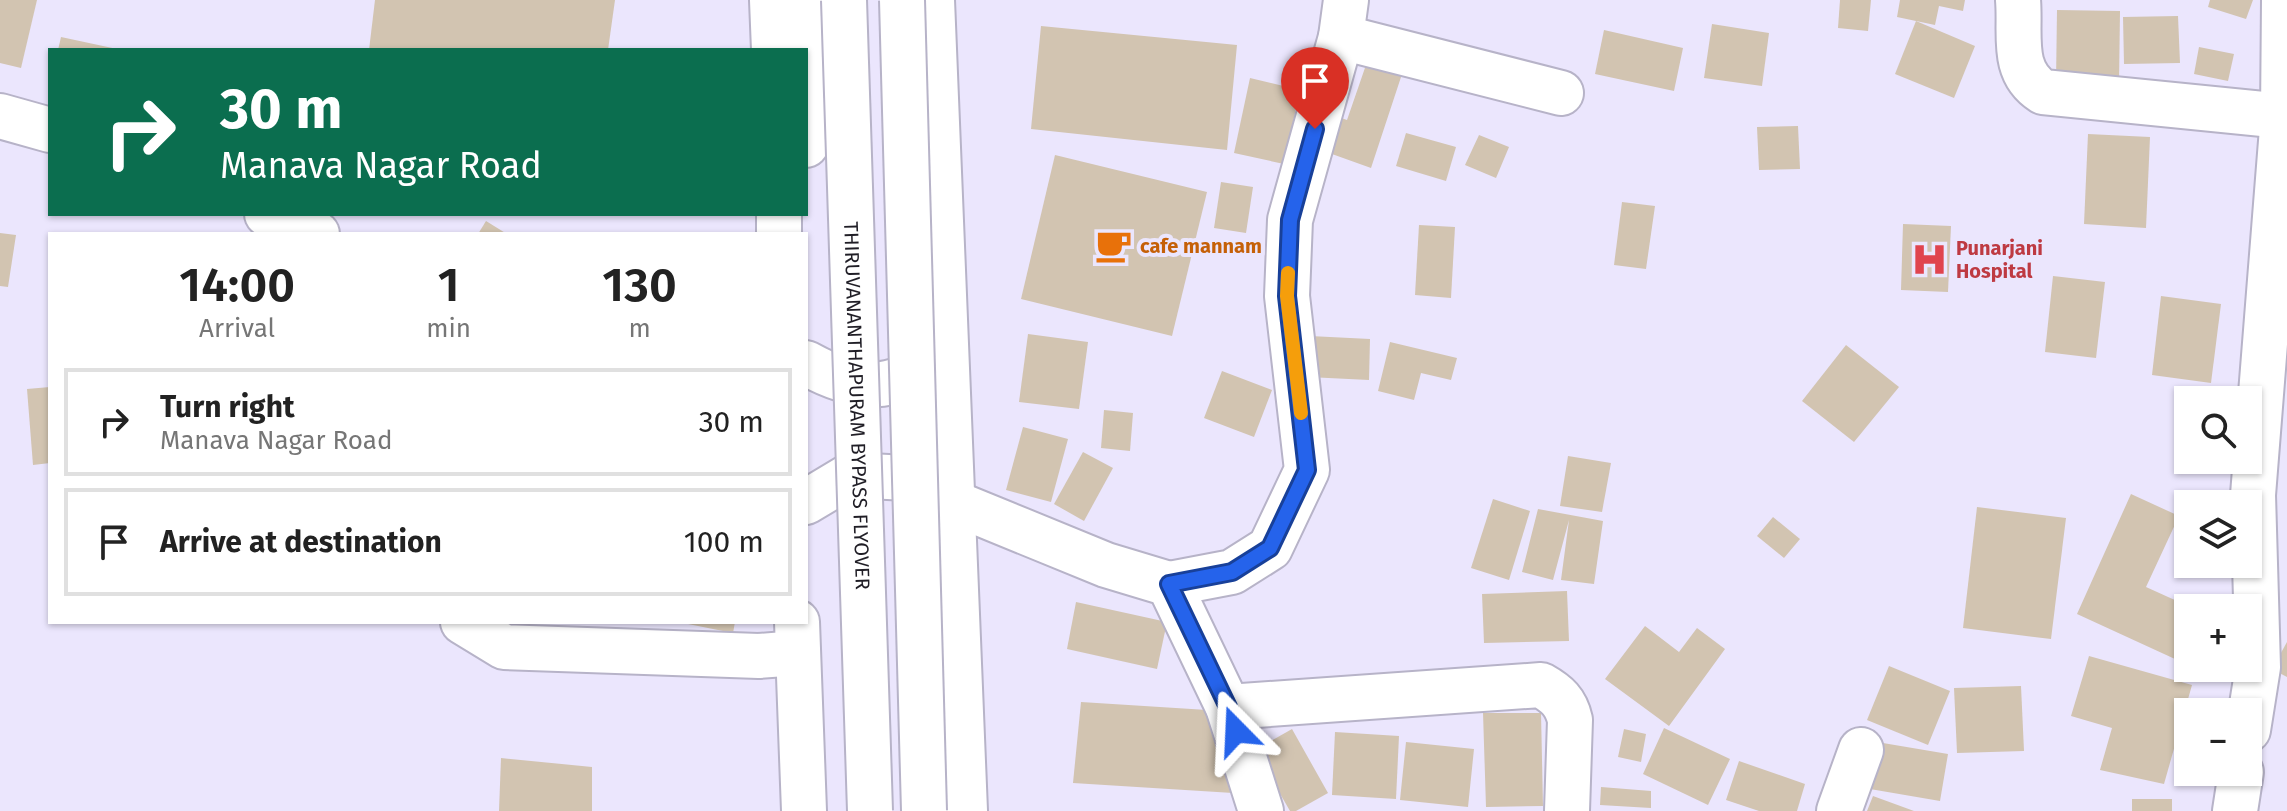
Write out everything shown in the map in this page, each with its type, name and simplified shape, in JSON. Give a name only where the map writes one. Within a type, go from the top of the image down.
[{"type":"main road","points":[[772,0],[774,48]]},
{"type":"main road","points":[[806,0],[806,48]]},
{"type":"main road","name":"THIRUVANANTHAPURAM BYPASS FLYOVER","points":[[844,0],[870,811]]},
{"type":"main road","points":[[902,0],[924,811]]},
{"type":"main road","points":[[932,0],[965,811]]},
{"type":"main road","points":[[2018,0],[2022,69],[2029,83],[2043,92],[2283,116]]},
{"type":"main road","points":[[2253,698],[2258,667],[2253,495],[2283,116],[2284,0]]},
{"type":"main road","points":[[808,501],[851,475],[925,479],[952,502],[1106,565],[1169,584],[1232,572],[1270,548],[1307,470],[1287,296],[1290,220],[1344,18],[1561,93]]},
{"type":"main road","points":[[0,116],[48,129]]},
{"type":"main road","points":[[272,216],[312,232]]},
{"type":"main road","points":[[808,364],[836,379],[873,384],[904,377],[945,329]]},
{"type":"main road","points":[[1169,584],[1228,707],[1261,811]]},
{"type":"main road","points":[[466,624],[504,647],[759,656],[798,637],[804,811]]},
{"type":"main road","points":[[1228,707],[1541,685],[1555,693],[1567,707],[1570,720],[1567,811]]},
{"type":"main road","points":[[1839,811],[1861,750]]},
{"type":"main road","points":[[2235,811],[2239,786]]},
{"type":"building","points":[[0,0],[37,0],[21,68],[0,63]]},
{"type":"building","points":[[375,0],[615,0],[608,48],[369,48]]},
{"type":"building","points":[[1840,0],[1871,0],[1868,31],[1838,28]]},
{"type":"building","points":[[1900,0],[1965,0],[1963,11],[1939,6],[1935,25],[1897,17]]},
{"type":"building","points":[[2210,0],[2253,0],[2246,19],[2208,7]]},
{"type":"building","points":[[2057,10],[2120,11],[2119,83],[2056,82]]},
{"type":"building","points":[[2178,16],[2180,63],[2124,64],[2123,17]]},
{"type":"building","points":[[1916,21],[1975,46],[1954,98],[1895,74]]},
{"type":"building","points":[[1712,24],[1769,33],[1762,86],[1704,78]]},
{"type":"building","points":[[1041,26],[1237,45],[1227,150],[1031,129]]},
{"type":"building","points":[[1604,30],[1683,48],[1674,91],[1595,74]]},
{"type":"building","points":[[61,37],[112,48],[58,48]]},
{"type":"building","points":[[2199,47],[2234,54],[2228,81],[2194,74]]},
{"type":"building","points":[[1367,62],[1402,74],[1371,168],[1318,149],[1330,114],[1347,120]]},
{"type":"building","points":[[1250,78],[1300,90],[1284,164],[1234,153]]},
{"type":"building","points":[[1798,126],[1800,169],[1759,170],[1757,127]]},
{"type":"building","points":[[1406,133],[1456,147],[1446,181],[1396,166]]},
{"type":"building","points":[[2088,134],[2150,137],[2146,228],[2084,224]]},
{"type":"building","points":[[1479,135],[1509,147],[1496,178],[1465,165]]},
{"type":"building","name":"cafe mannam","points":[[1055,155],[1207,192],[1172,336],[1021,299]]},
{"type":"building","points":[[1221,182],[1253,187],[1246,233],[1214,228]]},
{"type":"building","points":[[1622,202],[1655,206],[1646,269],[1614,265]]},
{"type":"building","points":[[486,221],[504,232],[479,232]]},
{"type":"building","points":[[1903,224],[1951,226],[1948,292],[1901,290]]},
{"type":"building","points":[[1419,225],[1455,227],[1451,298],[1415,295]]},
{"type":"building","points":[[0,233],[16,235],[8,287],[0,286]]},
{"type":"building","points":[[2053,276],[2105,282],[2096,358],[2045,352]]},
{"type":"building","points":[[2161,296],[2221,304],[2211,383],[2152,375]]},
{"type":"building","points":[[1028,334],[1088,342],[1079,409],[1019,402]]},
{"type":"building","points":[[1310,336],[1370,339],[1369,380],[1308,377]]},
{"type":"building","points":[[1390,342],[1457,358],[1451,380],[1421,373],[1414,400],[1378,391]]},
{"type":"building","points":[[1846,345],[1899,387],[1854,442],[1802,401]]},
{"type":"building","points":[[1222,371],[1272,390],[1254,437],[1204,418]]},
{"type":"building","points":[[48,387],[48,463],[33,465],[27,389]]},
{"type":"building","points":[[1104,410],[1133,413],[1130,451],[1101,448]]},
{"type":"building","points":[[1023,427],[1068,439],[1051,502],[1006,490]]},
{"type":"building","points":[[1083,452],[1113,468],[1084,521],[1054,504]]},
{"type":"building","points":[[1568,456],[1611,463],[1602,512],[1560,506]]},
{"type":"building","points":[[2131,494],[2174,514],[2174,527],[2146,587],[2174,600],[2174,659],[2077,614]]},
{"type":"building","points":[[1493,499],[1530,511],[1509,580],[1471,568]]},
{"type":"building","points":[[1977,507],[2066,518],[2051,639],[1963,628]]},
{"type":"building","points":[[1538,509],[1603,521],[1594,584],[1561,580],[1569,520],[1553,580],[1522,572]]},
{"type":"building","points":[[1773,517],[1800,539],[1784,558],[1757,536]]},
{"type":"building","points":[[1567,591],[1569,641],[1484,643],[1482,594]]},
{"type":"building","points":[[1076,602],[1167,622],[1157,669],[1067,649]]},
{"type":"building","points":[[688,624],[735,624],[733,633]]},
{"type":"building","points":[[1645,626],[1679,652],[1697,628],[1725,649],[1669,726],[1605,679]]},
{"type":"building","points":[[2287,642],[2287,677],[2272,669]]},
{"type":"building","points":[[2089,656],[2192,685],[2188,698],[2174,698],[2174,749],[2164,784],[2100,770],[2112,728],[2071,716]]},
{"type":"building","points":[[1889,666],[1950,691],[1928,745],[1867,720]]},
{"type":"building","points":[[2021,686],[2024,751],[1957,753],[1954,688]]},
{"type":"building","points":[[1081,702],[1223,711],[1233,793],[1073,783]]},
{"type":"building","points":[[1483,713],[1541,713],[1543,806],[1486,807]]},
{"type":"building","points":[[1664,728],[1730,759],[1708,805],[1643,774]]},
{"type":"building","points":[[1292,729],[1328,793],[1296,811],[1290,811],[1255,750]]},
{"type":"building","points":[[1624,729],[1646,734],[1641,762],[1618,757]]},
{"type":"building","points":[[1335,732],[1399,736],[1396,799],[1332,795]]},
{"type":"building","points":[[1406,742],[1474,749],[1468,807],[1400,800]]},
{"type":"building","points":[[1877,742],[1948,754],[1940,801],[1870,789]]},
{"type":"building","points":[[501,758],[592,767],[592,811],[499,811]]},
{"type":"building","points":[[1739,761],[1805,784],[1797,811],[1759,811],[1726,800]]},
{"type":"building","points":[[1601,787],[1651,791],[1651,808],[1600,805]]},
{"type":"building","points":[[1873,796],[1914,811],[1867,811]]},
{"type":"building","points":[[2132,799],[2172,799],[2172,811],[2132,811]]},
{"type":"slow traffic","points":[[1288,273],[1287,296],[1301,413]]},
{"type":"place","name":"cafe mannam","points":[[1114,246]]},
{"type":"place","name":"Punarjani Hospital","points":[[1930,260]]},
{"type":"route","points":[[1236,731],[1228,707],[1169,584],[1232,572],[1270,548],[1307,470],[1287,296],[1290,220],[1315,129]]}]
